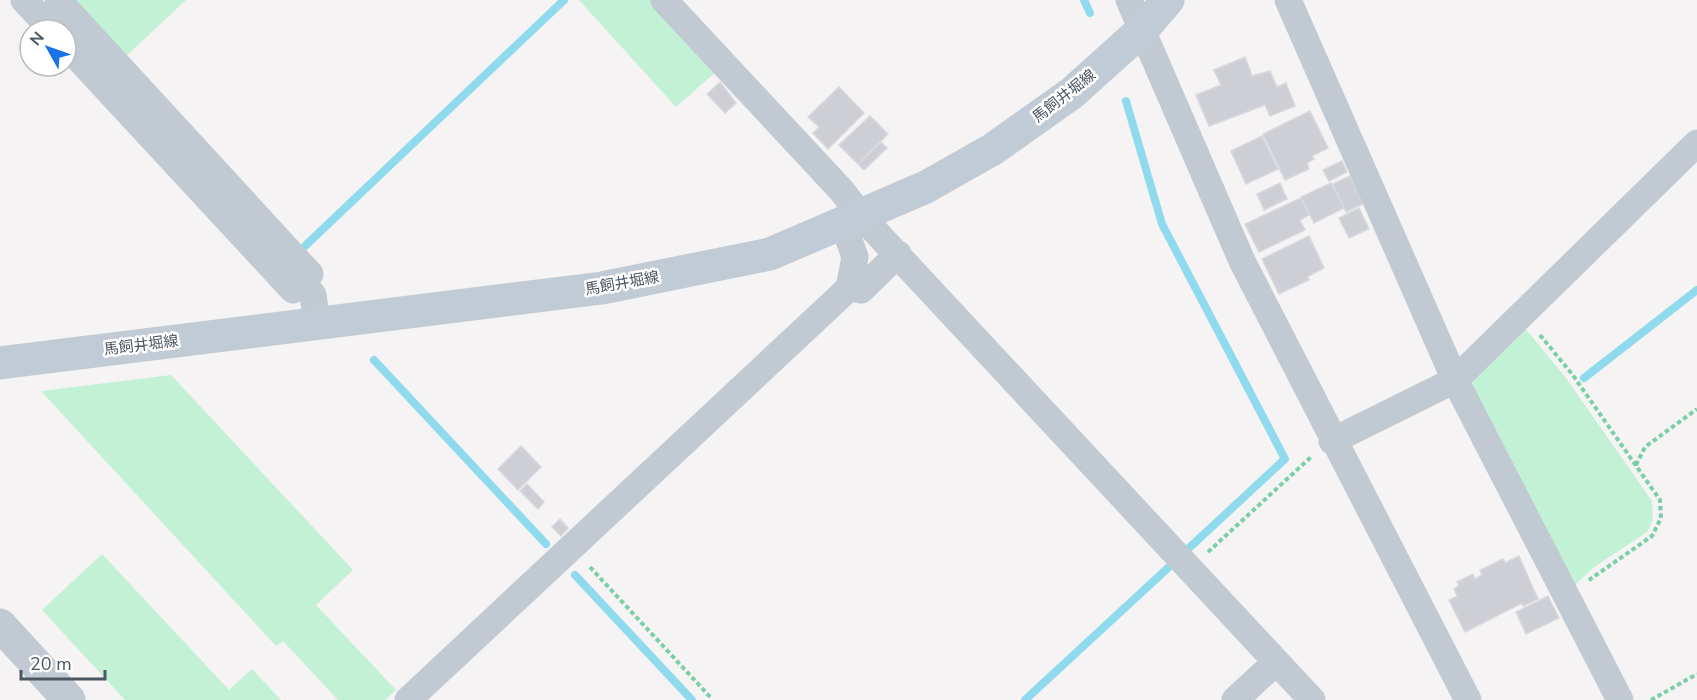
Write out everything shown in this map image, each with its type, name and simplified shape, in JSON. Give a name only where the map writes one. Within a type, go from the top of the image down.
[{"type":"main road","name":"馬飼井堀線","points":[[0,363],[602,288],[770,254],[926,188],[993,149],[1072,93],[1142,30],[1168,0]]},
{"type":"street","points":[[24,0],[41,18]]},
{"type":"street","points":[[58,0],[310,274],[293,290],[78,58]]},
{"type":"street","points":[[408,700],[849,288],[855,257],[852,220],[842,191],[664,0]]},
{"type":"street","points":[[1129,0],[1242,261],[1332,440],[1468,700]]},
{"type":"street","points":[[1288,0],[1455,380],[1620,700]]},
{"type":"street","points":[[1332,440],[1455,380],[1697,143]]},
{"type":"street","points":[[852,220],[898,254],[1312,700]]},
{"type":"street","points":[[849,288],[861,290],[898,254]]},
{"type":"street","points":[[302,282],[313,295],[317,324]]},
{"type":"street","points":[[0,626],[69,700]]},
{"type":"street","points":[[1235,700],[1276,662]]},
{"type":"path","points":[[1522,314],[1572,375],[1660,500],[1661,518],[1652,536],[1600,571],[1568,598]]},
{"type":"path","points":[[1636,465],[1645,447],[1697,409]]},
{"type":"path","points":[[1190,568],[1332,440]]},
{"type":"path","points":[[571,548],[712,699]]},
{"type":"path","points":[[1651,700],[1697,674]]},
{"type":"green space","points":[[66,0],[186,0],[122,60]]},
{"type":"green space","points":[[579,0],[651,0],[717,71],[676,107]]},
{"type":"green space","points":[[1525,328],[1566,378],[1652,501],[1653,520],[1647,532],[1593,568],[1576,584],[1570,585],[1472,386],[1474,377]]},
{"type":"green space","points":[[171,375],[353,570],[316,605],[396,690],[385,700],[338,700],[283,641],[276,646],[41,391]]},
{"type":"green space","points":[[102,554],[229,690],[252,669],[281,700],[125,700],[42,610]]},
{"type":"building","points":[[1245,57],[1252,76],[1270,71],[1277,87],[1286,83],[1295,106],[1270,116],[1265,105],[1209,126],[1196,95],[1221,85],[1214,70]]},
{"type":"building","points":[[720,82],[736,103],[725,113],[707,94]]},
{"type":"building","points":[[839,87],[864,113],[828,149],[813,133],[819,127],[808,117]]},
{"type":"building","points":[[1310,111],[1328,148],[1312,156],[1314,159],[1307,163],[1309,169],[1285,180],[1263,134]]},
{"type":"building","points":[[870,116],[888,134],[858,164],[839,145]]},
{"type":"building","points":[[1262,136],[1278,169],[1246,184],[1231,151]]},
{"type":"building","points":[[881,142],[887,148],[864,170],[858,164]]},
{"type":"building","points":[[1342,161],[1347,172],[1329,181],[1323,170]]},
{"type":"building","points":[[1350,176],[1363,204],[1346,212],[1333,184]]},
{"type":"building","points":[[1280,183],[1287,199],[1264,210],[1257,194]]},
{"type":"building","points":[[1331,183],[1344,208],[1314,223],[1301,197]]},
{"type":"building","points":[[1301,198],[1309,215],[1300,220],[1305,230],[1259,252],[1245,224]]},
{"type":"building","points":[[1359,208],[1369,229],[1349,238],[1339,218]]},
{"type":"building","points":[[1309,236],[1324,268],[1307,277],[1309,280],[1279,294],[1262,259]]},
{"type":"building","points":[[521,446],[541,467],[518,490],[498,469]]},
{"type":"building","points":[[527,484],[544,502],[538,509],[520,491]]},
{"type":"building","points":[[560,519],[568,528],[561,536],[552,527]]},
{"type":"building","points":[[1519,556],[1538,599],[1523,606],[1522,603],[1465,632],[1449,600],[1457,596],[1454,589],[1459,586],[1457,582],[1473,574],[1475,579],[1482,575],[1480,570],[1503,559],[1505,563]]},
{"type":"building","points":[[1548,596],[1559,618],[1526,634],[1516,612]]},
{"type":"waterway","points":[[305,246],[564,0]]},
{"type":"waterway","points":[[1084,0],[1090,13]]},
{"type":"waterway","points":[[1126,101],[1162,224],[1285,459],[1189,548]]},
{"type":"waterway","points":[[1584,378],[1697,290]]},
{"type":"waterway","points":[[374,360],[546,544]]},
{"type":"waterway","points":[[1025,700],[1170,566]]},
{"type":"waterway","points":[[575,575],[692,700]]}]
